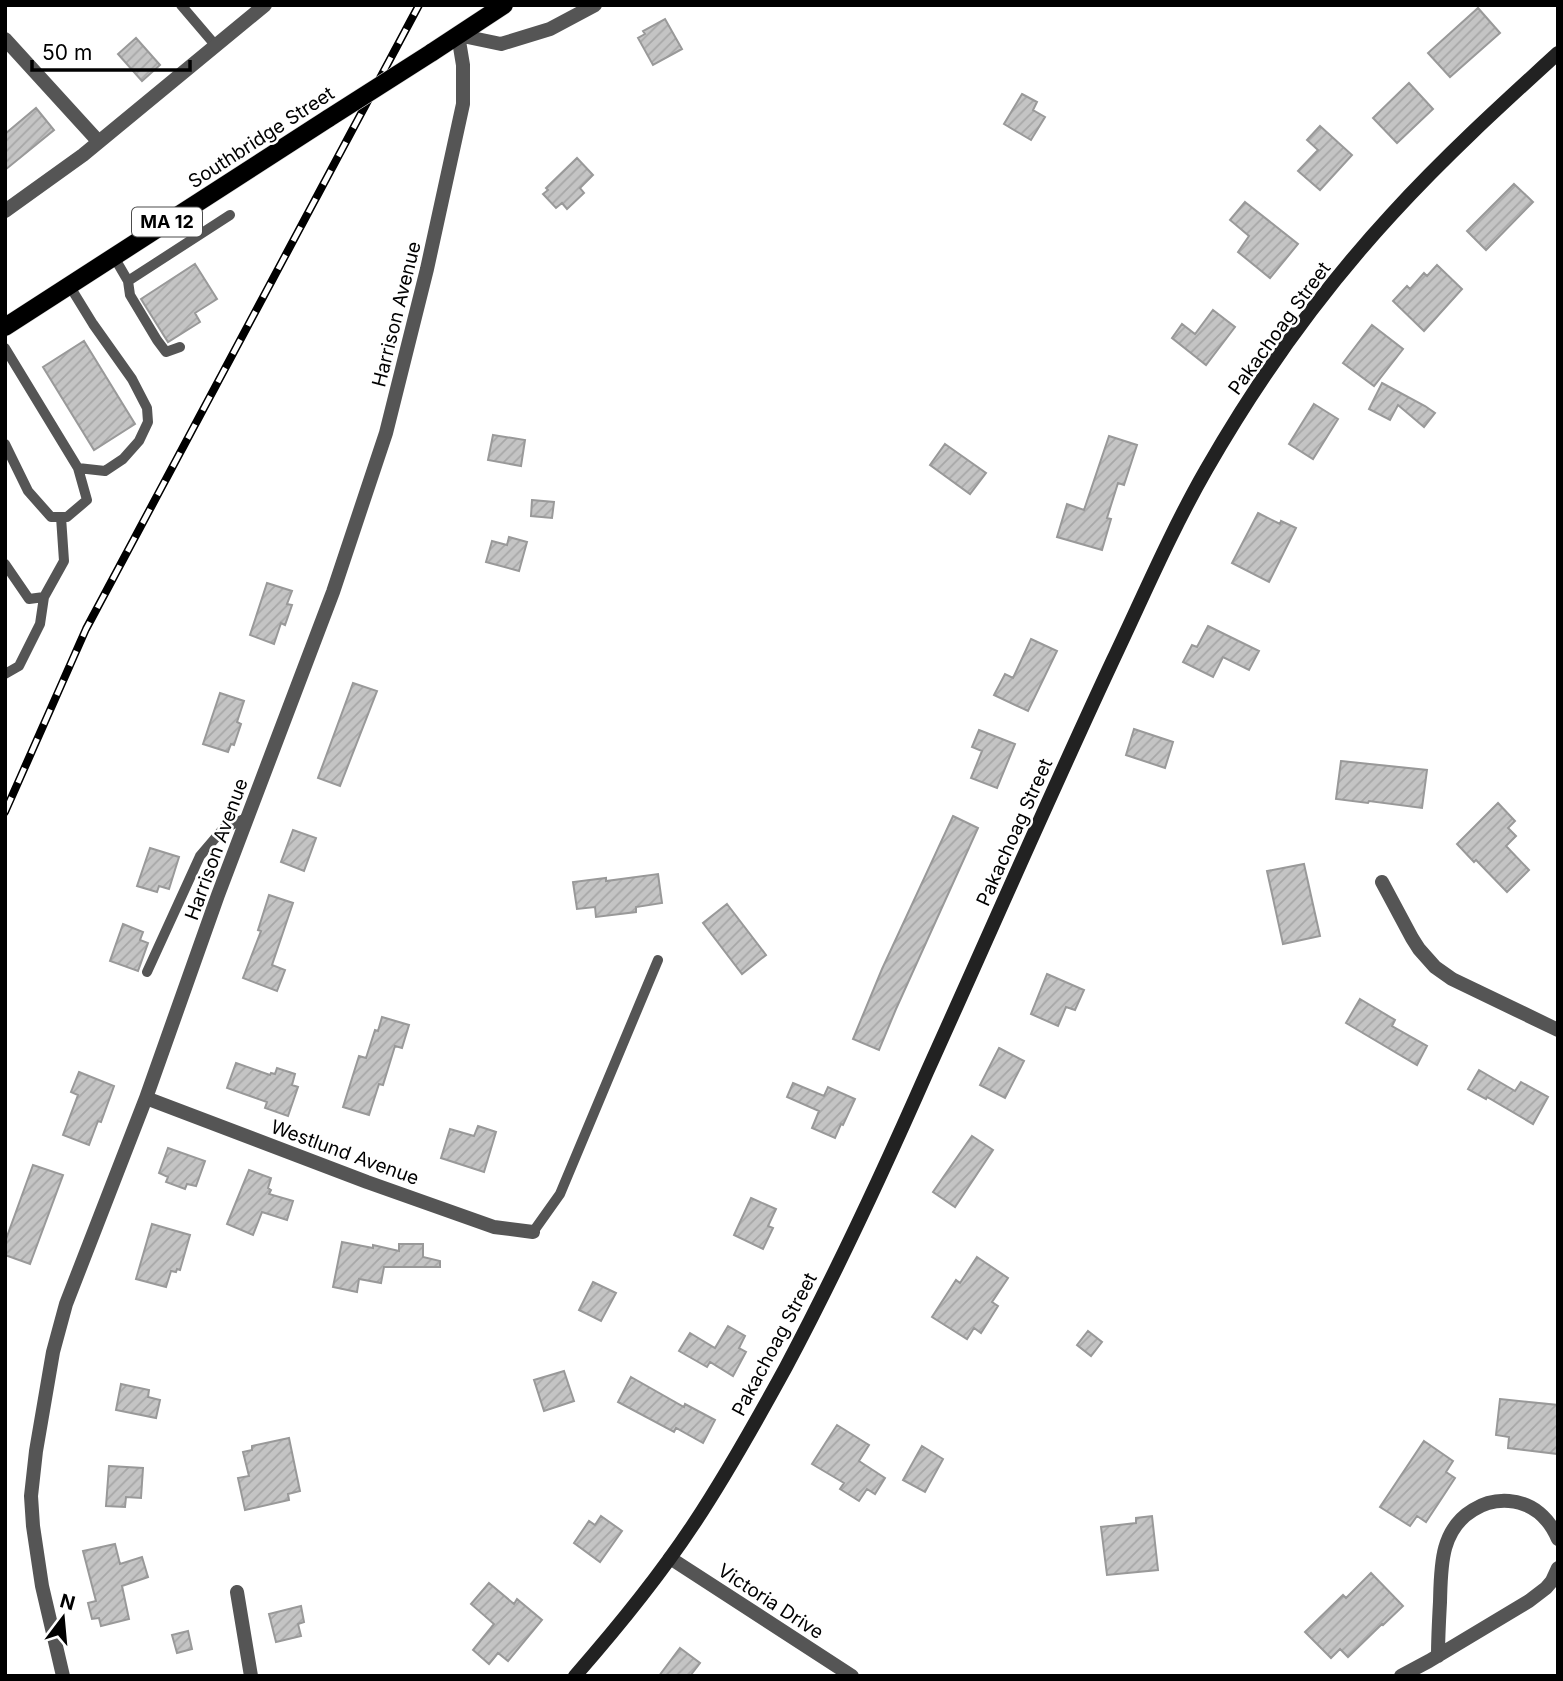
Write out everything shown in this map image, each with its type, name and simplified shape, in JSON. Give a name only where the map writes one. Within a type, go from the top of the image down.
[{"type":"main road","name":"Southbridge Street","points":[[5,327],[504,5]]},
{"type":"street","points":[[5,211],[83,155],[265,5]]},
{"type":"street","points":[[458,35],[501,44],[550,29],[595,5]]},
{"type":"street","name":"Harrison Avenue","points":[[63,1676],[42,1586],[31,1496],[47,1377],[61,1320],[146,1098],[374,472],[394,404],[430,257],[463,104],[463,65],[458,35]]},
{"type":"street","points":[[5,38],[99,141]]},
{"type":"street","name":"Pakachoag Street","points":[[575,1676],[619,1625],[693,1525],[771,1394],[826,1290],[880,1179],[1076,740],[1165,551],[1205,472],[1240,414],[1296,333],[1366,243],[1422,182],[1558,53]]},
{"type":"street","points":[[1382,882],[1412,938],[1435,967],[1452,979],[1558,1030]]},
{"type":"street","name":"Westlund Avenue","points":[[146,1098],[494,1227],[533,1231]]},
{"type":"street","points":[[1437,1656],[1443,1555],[1455,1525],[1466,1514],[1495,1501],[1524,1504],[1546,1518],[1558,1539]]},
{"type":"street","name":"Victoria Drive","points":[[670,1558],[852,1676]]},
{"type":"street","points":[[1401,1676],[1537,1595],[1552,1581],[1558,1568]]},
{"type":"street","points":[[237,1592],[251,1676]]},
{"type":"lane","points":[[181,5],[216,46]]},
{"type":"lane","points":[[128,281],[230,215]]},
{"type":"lane","points":[[114,257],[128,281],[130,295],[157,340],[166,352],[180,347]]},
{"type":"lane","points":[[69,285],[132,379],[147,408],[148,422],[139,441],[123,459],[105,471],[78,468]]},
{"type":"lane","points":[[5,348],[78,468],[87,500],[67,517],[51,517],[28,491],[5,444]]},
{"type":"lane","points":[[5,674],[19,666],[25,655],[40,624],[44,597],[64,562],[61,517]]},
{"type":"lane","points":[[5,564],[29,599],[44,597]]},
{"type":"lane","points":[[146,972],[200,856],[223,829],[248,817]]},
{"type":"lane","points":[[533,1231],[560,1194],[658,960]]},
{"type":"building","points":[[1478,8],[1500,33],[1450,77],[1428,53]]},
{"type":"building","points":[[665,19],[682,49],[653,65],[638,38],[645,34],[643,31]]},
{"type":"building","points":[[136,38],[160,65],[142,81],[118,54]]},
{"type":"building","points":[[1409,83],[1433,109],[1397,143],[1373,118]]},
{"type":"building","points":[[1022,94],[1037,102],[1033,110],[1045,117],[1031,140],[1004,124]]},
{"type":"building","points":[[36,108],[54,130],[5,170],[5,134]]},
{"type":"building","points":[[1320,126],[1352,155],[1320,190],[1298,171],[1318,150],[1307,140]]},
{"type":"building","points":[[577,158],[593,175],[580,188],[584,193],[567,209],[562,203],[556,208],[543,194]]},
{"type":"building","points":[[1514,184],[1533,202],[1486,250],[1467,231]]},
{"type":"building","points":[[1245,202],[1298,244],[1270,278],[1238,252],[1249,236],[1230,220]]},
{"type":"building","points":[[195,264],[217,299],[195,313],[200,322],[168,342],[141,299]]},
{"type":"building","points":[[1437,265],[1462,289],[1424,331],[1393,301],[1407,286],[1410,289],[1424,273],[1427,276]]},
{"type":"building","points":[[1213,310],[1235,327],[1206,365],[1172,338],[1182,324],[1195,334]]},
{"type":"building","points":[[1372,325],[1403,349],[1374,386],[1343,363]]},
{"type":"building","points":[[84,341],[135,424],[94,450],[43,367]]},
{"type":"building","points":[[1382,383],[1435,413],[1424,427],[1398,405],[1390,420],[1369,409]]},
{"type":"building","points":[[1314,404],[1338,419],[1313,459],[1289,444]]},
{"type":"building","points":[[493,435],[525,440],[521,466],[488,460]]},
{"type":"building","points":[[1109,436],[1137,445],[1124,485],[1118,483],[1107,518],[1111,519],[1102,550],[1057,537],[1067,504],[1084,510]]},
{"type":"building","points":[[945,444],[986,473],[970,494],[930,465]]},
{"type":"building","points":[[532,500],[554,502],[552,518],[531,516]]},
{"type":"building","points":[[1258,513],[1280,524],[1281,521],[1296,528],[1269,582],[1232,563]]},
{"type":"building","points":[[509,537],[527,542],[519,571],[486,562],[492,541],[507,545]]},
{"type":"building","points":[[267,583],[292,591],[287,604],[292,605],[285,625],[281,623],[274,644],[250,635]]},
{"type":"building","points":[[1208,626],[1259,651],[1249,670],[1223,657],[1213,677],[1183,662],[1192,645],[1197,647]]},
{"type":"building","points":[[1031,639],[1057,651],[1028,711],[994,695],[1005,674],[1013,678]]},
{"type":"building","points":[[353,683],[377,691],[340,786],[318,778]]},
{"type":"building","points":[[220,693],[244,701],[237,722],[241,724],[234,745],[231,744],[228,752],[203,744]]},
{"type":"building","points":[[1134,729],[1173,742],[1165,768],[1126,755]]},
{"type":"building","points":[[979,730],[1015,744],[997,788],[971,778],[982,751],[972,747]]},
{"type":"building","points":[[1341,761],[1427,770],[1422,808],[1336,799]]},
{"type":"building","points":[[1498,803],[1515,821],[1508,828],[1516,836],[1506,846],[1529,870],[1507,892],[1457,844]]},
{"type":"building","points":[[953,816],[978,828],[879,1050],[853,1039],[882,969]]},
{"type":"building","points":[[293,830],[316,838],[304,871],[281,862]]},
{"type":"building","points":[[150,848],[179,857],[169,889],[159,886],[157,892],[137,886]]},
{"type":"building","points":[[1304,864],[1320,936],[1283,944],[1267,871]]},
{"type":"building","points":[[658,874],[662,903],[636,907],[636,912],[596,917],[595,907],[577,909],[573,882]]},
{"type":"building","points":[[269,895],[293,903],[272,965],[285,970],[277,991],[243,978],[261,931],[258,930]]},
{"type":"building","points":[[727,904],[766,955],[742,974],[703,923]]},
{"type":"building","points":[[123,924],[143,932],[140,940],[148,943],[138,971],[110,961]]},
{"type":"building","points":[[1047,974],[1084,990],[1075,1010],[1066,1007],[1058,1026],[1031,1014]]},
{"type":"building","points":[[1360,999],[1395,1020],[1392,1026],[1427,1046],[1417,1065],[1346,1023]]},
{"type":"building","points":[[382,1017],[409,1025],[402,1048],[395,1046],[383,1085],[379,1084],[369,1115],[343,1107],[359,1056],[366,1058]]},
{"type":"building","points":[[999,1048],[1024,1061],[1005,1098],[980,1085]]},
{"type":"building","points":[[236,1063],[270,1075],[275,1074],[277,1068],[295,1074],[292,1085],[298,1087],[288,1116],[265,1108],[267,1102],[227,1088]]},
{"type":"building","points":[[1479,1070],[1515,1091],[1521,1082],[1548,1097],[1533,1124],[1468,1089]]},
{"type":"building","points":[[79,1072],[114,1086],[89,1145],[63,1135],[78,1095],[71,1092]]},
{"type":"building","points":[[793,1083],[824,1096],[828,1087],[855,1099],[835,1138],[812,1128],[819,1111],[787,1097]]},
{"type":"building","points":[[478,1126],[496,1132],[484,1172],[441,1158],[450,1129],[474,1136]]},
{"type":"building","points":[[972,1136],[993,1150],[955,1207],[933,1192]]},
{"type":"building","points":[[168,1148],[205,1161],[196,1186],[187,1184],[185,1189],[166,1182],[168,1177],[159,1173]]},
{"type":"building","points":[[33,1165],[63,1175],[30,1264],[5,1255],[5,1242]]},
{"type":"building","points":[[249,1170],[271,1178],[269,1194],[293,1201],[287,1220],[262,1212],[253,1235],[227,1224]]},
{"type":"building","points":[[751,1198],[776,1209],[768,1226],[773,1228],[763,1249],[734,1235]]},
{"type":"building","points":[[152,1224],[190,1235],[180,1270],[171,1271],[166,1287],[136,1279]]},
{"type":"building","points":[[342,1242],[399,1251],[399,1244],[423,1244],[423,1257],[440,1261],[440,1267],[384,1267],[381,1283],[359,1279],[357,1292],[333,1287]]},
{"type":"building","points":[[977,1257],[1008,1278],[992,1302],[998,1306],[981,1333],[974,1328],[967,1339],[932,1317],[956,1280],[960,1283]]},
{"type":"building","points":[[593,1282],[616,1293],[601,1321],[579,1310]]},
{"type":"building","points":[[728,1326],[745,1336],[739,1348],[746,1352],[733,1376],[710,1362],[707,1367],[679,1351],[690,1333],[715,1348]]},
{"type":"building","points":[[1088,1331],[1102,1342],[1091,1356],[1077,1345]]},
{"type":"building","points":[[564,1371],[574,1401],[544,1411],[534,1380]]},
{"type":"building","points":[[631,1377],[684,1407],[685,1404],[715,1420],[703,1443],[676,1428],[674,1432],[618,1402]]},
{"type":"building","points":[[121,1384],[149,1390],[148,1397],[160,1400],[156,1418],[116,1410]]},
{"type":"building","points":[[1500,1399],[1558,1405],[1558,1454],[1508,1448],[1509,1437],[1496,1435]]},
{"type":"building","points":[[837,1425],[869,1445],[859,1461],[885,1478],[875,1494],[867,1489],[859,1501],[840,1489],[844,1483],[812,1464]]},
{"type":"building","points":[[289,1438],[300,1491],[288,1494],[289,1500],[245,1510],[238,1478],[249,1476],[243,1452],[252,1450],[252,1446]]},
{"type":"building","points":[[1424,1441],[1453,1461],[1446,1472],[1455,1478],[1426,1522],[1417,1516],[1410,1526],[1380,1507]]},
{"type":"building","points":[[922,1446],[943,1459],[925,1492],[903,1480]]},
{"type":"building","points":[[109,1466],[143,1468],[141,1498],[126,1497],[125,1507],[106,1506]]},
{"type":"building","points":[[601,1516],[622,1531],[600,1562],[574,1543],[589,1521],[595,1525]]},
{"type":"building","points":[[1152,1516],[1158,1570],[1107,1575],[1101,1527],[1136,1523],[1136,1518]]},
{"type":"building","points":[[115,1544],[120,1564],[142,1557],[148,1577],[122,1586],[129,1619],[101,1626],[99,1618],[92,1619],[88,1603],[96,1601],[83,1551]]},
{"type":"building","points":[[1371,1573],[1403,1606],[1348,1657],[1340,1649],[1331,1658],[1305,1632],[1343,1595],[1346,1598]]},
{"type":"building","points":[[489,1583],[514,1604],[517,1599],[542,1620],[508,1661],[498,1653],[489,1664],[473,1650],[494,1624],[471,1604]]},
{"type":"building","points":[[301,1606],[304,1622],[298,1624],[301,1636],[276,1642],[269,1614]]},
{"type":"building","points":[[188,1631],[192,1649],[177,1653],[172,1635]]},
{"type":"building","points":[[680,1648],[700,1663],[690,1676],[659,1676]]},
{"type":"railway","points":[[5,812],[86,629],[419,5]]}]
